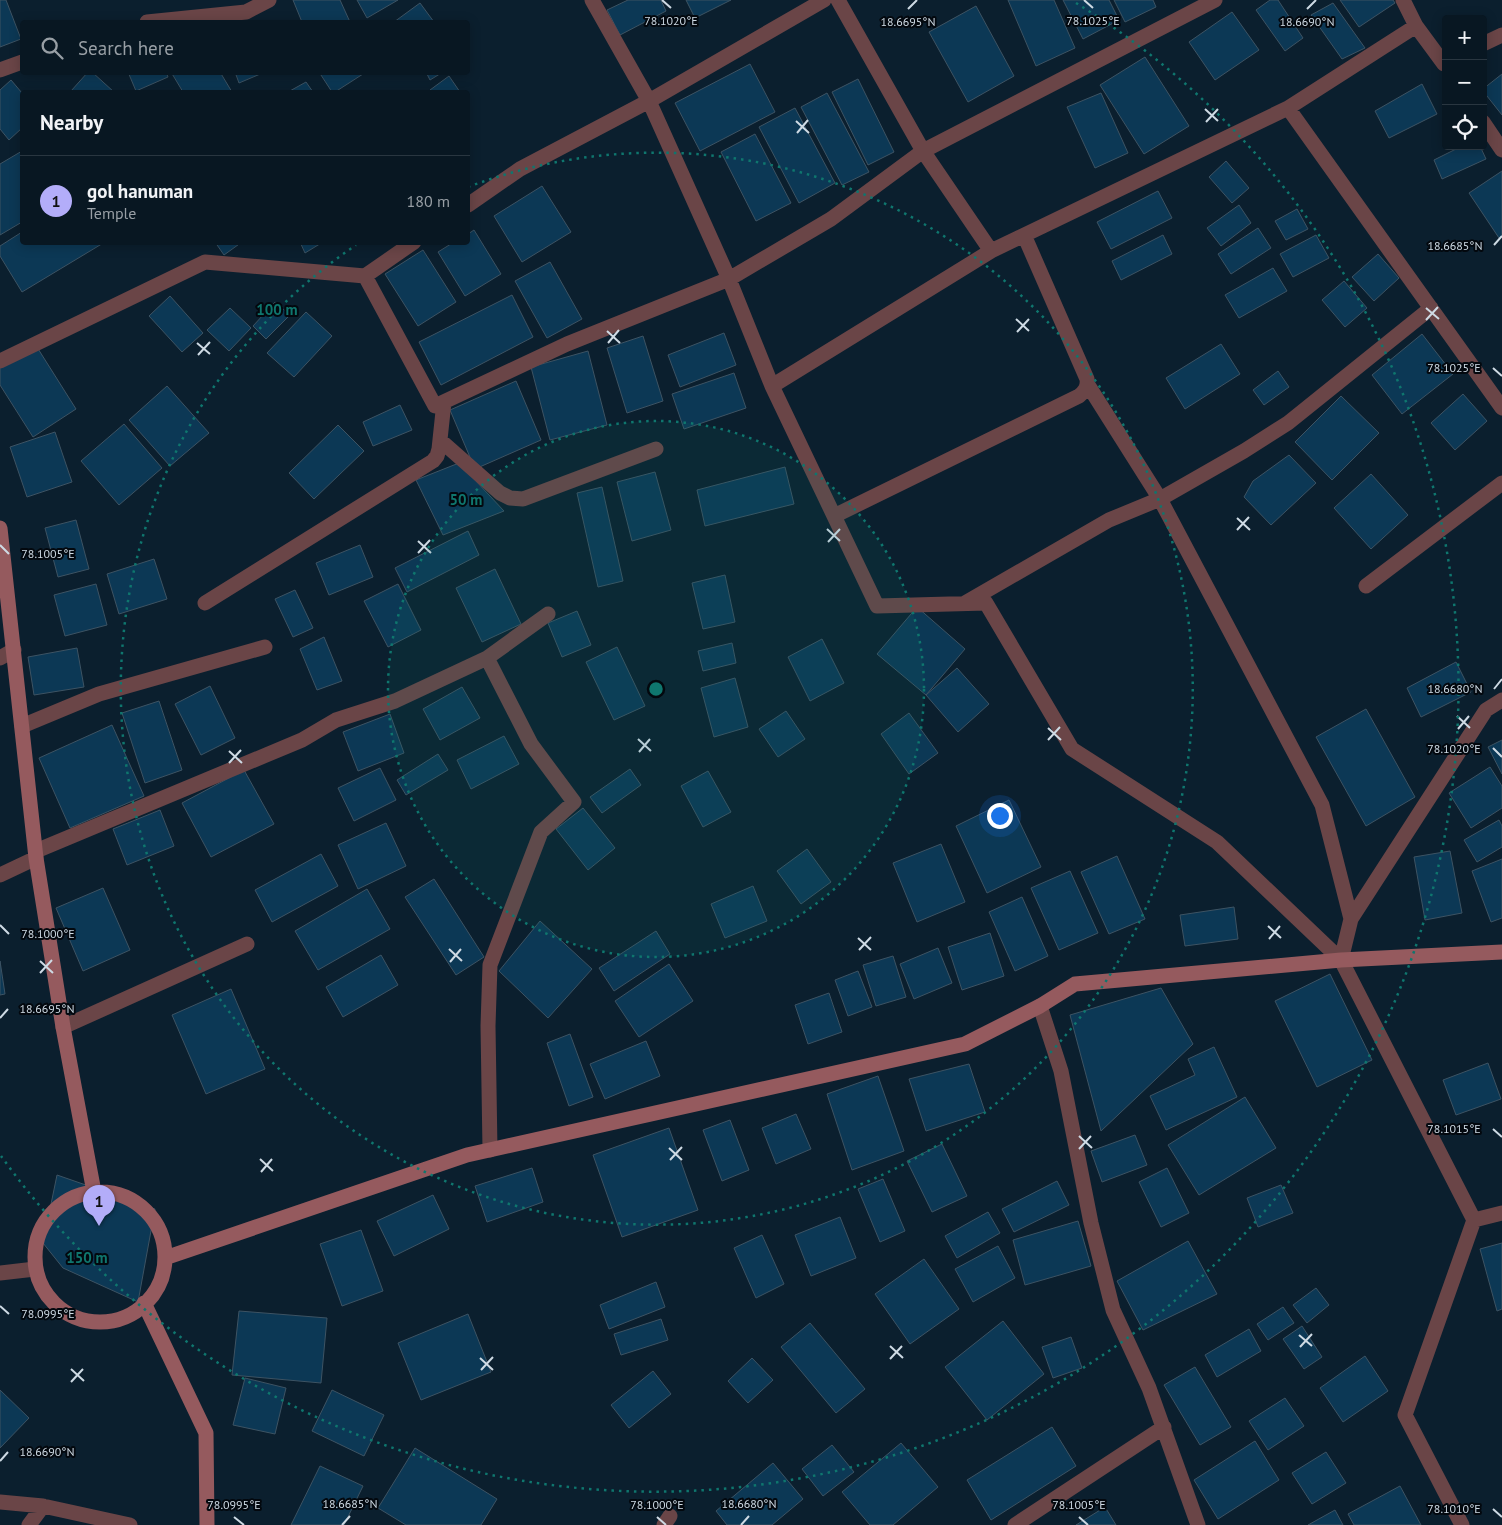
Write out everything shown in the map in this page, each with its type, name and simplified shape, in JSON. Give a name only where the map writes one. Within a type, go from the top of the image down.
[{"type":"street","points":[[167,20],[246,12],[269,0]]},
{"type":"street","points":[[592,0],[649,101],[729,279],[772,386],[877,606],[986,603],[1072,749],[1217,842],[1341,960],[1474,1220],[1405,1415],[1462,1525]]},
{"type":"street","points":[[470,204],[520,169],[649,101],[824,0]]},
{"type":"street","points":[[838,0],[923,151],[991,251]]},
{"type":"street","points":[[365,276],[435,406],[567,344],[729,279],[831,219],[923,151],[1215,0]]},
{"type":"street","points":[[1403,0],[1416,26],[1442,61]]},
{"type":"street","points":[[772,386],[991,251],[1288,108],[1416,26]]},
{"type":"street","points":[[1487,42],[1502,35]]},
{"type":"street","points":[[0,70],[20,63]]},
{"type":"street","points":[[1288,108],[1502,408]]},
{"type":"street","points":[[1487,128],[1502,150]]},
{"type":"street","points":[[1024,235],[1088,385],[1160,499],[1322,806],[1351,919]]},
{"type":"street","points":[[0,361],[205,262],[365,276],[410,245]]},
{"type":"street","points":[[964,604],[1109,520],[1160,499],[1244,451],[1288,423],[1431,308]]},
{"type":"street","points":[[834,516],[1079,396],[1088,385]]},
{"type":"street","points":[[204,603],[433,461],[437,456],[440,440],[444,402]]},
{"type":"street","points":[[440,440],[500,493],[510,498],[523,500],[656,450]]},
{"type":"street","points":[[1366,586],[1502,483]]},
{"type":"street","points":[[0,528],[36,855],[63,1027],[94,1192]]},
{"type":"street","points":[[0,875],[36,855],[302,740],[336,720],[395,701],[486,658],[548,614]]},
{"type":"street","points":[[22,726],[100,694],[264,647]]},
{"type":"street","points":[[0,658],[14,650]]},
{"type":"street","points":[[486,658],[531,744],[574,802],[541,832],[490,965],[488,1026],[490,1150]]},
{"type":"street","points":[[1341,960],[1351,919],[1486,710],[1502,700]]},
{"type":"street","points":[[63,1027],[247,944]]},
{"type":"street","points":[[165,1258],[467,1155],[965,1044],[1040,1006],[1075,984],[1341,960],[1502,952]]},
{"type":"street","points":[[1040,1006],[1061,1071],[1091,1223],[1113,1310],[1149,1388],[1198,1525]]},
{"type":"street","points":[[94,1192],[116,1193],[136,1202],[151,1217],[158,1230],[165,1258],[161,1279],[150,1298],[134,1312],[114,1320],[93,1322],[73,1316],[55,1305],[42,1288],[35,1269],[35,1248],[42,1227],[55,1209],[73,1197],[94,1192]]},
{"type":"street","points":[[1474,1220],[1502,1213]]},
{"type":"street","points":[[0,1273],[35,1269]]},
{"type":"street","points":[[144,1303],[206,1433],[207,1525]]},
{"type":"street","points":[[1015,1525],[1164,1427]]},
{"type":"street","points":[[0,1502],[43,1506],[130,1525]]},
{"type":"street","points":[[29,1525],[43,1506]]},
{"type":"building","points":[[0,0],[6,0],[20,39],[0,47]]},
{"type":"building","points":[[293,0],[340,0],[349,20],[301,20]]},
{"type":"building","points":[[357,0],[398,0],[367,18]]},
{"type":"building","points":[[628,0],[661,0],[666,11],[620,35],[607,10]]},
{"type":"building","points":[[686,0],[731,0],[695,18]]},
{"type":"building","points":[[1008,0],[1054,0],[1075,48],[1036,66]]},
{"type":"building","points":[[1063,0],[1109,0],[1119,20],[1083,39]]},
{"type":"building","points":[[1114,0],[1153,0],[1156,7],[1125,22]]},
{"type":"building","points":[[1270,0],[1278,0],[1303,38],[1285,51],[1256,10]]},
{"type":"building","points":[[1340,0],[1393,0],[1395,3],[1359,27]]},
{"type":"building","points":[[420,3],[433,20],[397,20]]},
{"type":"building","points":[[1333,3],[1365,48],[1342,59],[1311,15]]},
{"type":"building","points":[[976,6],[1014,76],[968,102],[929,32]]},
{"type":"building","points":[[1232,12],[1259,50],[1215,80],[1189,42]]},
{"type":"building","points":[[1145,57],[1189,126],[1144,154],[1100,85]]},
{"type":"building","points":[[750,64],[775,112],[700,151],[675,103]]},
{"type":"building","points":[[1502,74],[1502,115],[1487,96],[1487,86]]},
{"type":"building","points":[[85,75],[95,75],[112,90],[72,90]]},
{"type":"building","points":[[129,75],[167,75],[168,77],[136,90]]},
{"type":"building","points":[[173,75],[222,75],[231,90],[182,90]]},
{"type":"building","points":[[236,75],[258,75],[239,83]]},
{"type":"building","points":[[321,75],[361,75],[338,90],[331,90]]},
{"type":"building","points":[[428,75],[438,75],[430,80]]},
{"type":"building","points":[[449,76],[459,90],[430,90]]},
{"type":"building","points":[[858,79],[894,152],[868,165],[832,92]]},
{"type":"building","points":[[11,80],[20,91],[20,130],[9,140],[0,129],[0,90]]},
{"type":"building","points":[[306,82],[312,90],[292,90]]},
{"type":"building","points":[[1422,84],[1437,114],[1389,138],[1375,111]]},
{"type":"building","points":[[827,93],[869,172],[842,185],[801,107]]},
{"type":"building","points":[[1101,93],[1128,153],[1095,168],[1067,107]]},
{"type":"building","points":[[795,108],[835,183],[799,203],[759,127]]},
{"type":"building","points":[[755,134],[791,203],[756,221],[721,152]]},
{"type":"building","points":[[1454,150],[1482,150],[1486,159],[1442,179],[1434,160]]},
{"type":"building","points":[[20,152],[20,223],[0,235],[0,164]]},
{"type":"building","points":[[1226,161],[1249,188],[1232,203],[1209,177]]},
{"type":"building","points":[[1502,171],[1502,237],[1499,238],[1469,193]]},
{"type":"building","points":[[542,186],[571,232],[522,262],[494,216]]},
{"type":"building","points":[[1158,191],[1172,218],[1111,249],[1097,222]]},
{"type":"building","points":[[1239,205],[1251,223],[1221,246],[1207,228]]},
{"type":"building","points":[[1297,209],[1308,229],[1286,240],[1275,221]]},
{"type":"building","points":[[1258,228],[1271,248],[1231,274],[1218,254]]},
{"type":"building","points":[[474,230],[501,274],[465,296],[438,252],[449,245],[470,245],[470,233]]},
{"type":"building","points":[[20,233],[20,245],[100,245],[22,292],[0,256],[0,246]]},
{"type":"building","points":[[1163,235],[1172,254],[1121,280],[1112,261]]},
{"type":"building","points":[[1316,235],[1329,258],[1293,277],[1280,254]]},
{"type":"building","points":[[217,245],[238,245],[224,255]]},
{"type":"building","points":[[301,245],[318,245],[305,253]]},
{"type":"building","points":[[423,250],[456,302],[418,326],[385,274]]},
{"type":"building","points":[[1378,254],[1399,278],[1374,301],[1352,277]]},
{"type":"building","points":[[550,262],[582,319],[547,338],[515,281]]},
{"type":"building","points":[[1273,268],[1287,291],[1239,318],[1225,295]]},
{"type":"building","points":[[1344,281],[1367,308],[1345,327],[1322,300]]},
{"type":"building","points":[[512,295],[533,337],[441,385],[419,342]]},
{"type":"building","points":[[170,296],[203,333],[182,352],[149,316]]},
{"type":"building","points":[[275,302],[290,315],[266,339],[253,326]]},
{"type":"building","points":[[230,308],[251,328],[229,351],[207,330]]},
{"type":"building","points":[[306,312],[332,336],[294,377],[267,353]]},
{"type":"building","points":[[724,333],[736,365],[680,387],[668,355]]},
{"type":"building","points":[[1422,334],[1453,374],[1402,414],[1372,375]]},
{"type":"building","points":[[643,336],[663,401],[627,413],[607,348]]},
{"type":"building","points":[[35,344],[76,409],[33,437],[0,385],[0,366]]},
{"type":"building","points":[[1221,344],[1240,374],[1185,409],[1166,378]]},
{"type":"building","points":[[588,351],[607,425],[550,440],[531,367]]},
{"type":"building","points":[[1278,371],[1289,387],[1264,405],[1253,390]]},
{"type":"building","points":[[734,373],[746,408],[684,429],[672,394]]},
{"type":"building","points":[[516,381],[541,440],[475,469],[450,410]]},
{"type":"building","points":[[167,386],[209,433],[170,466],[129,420]]},
{"type":"building","points":[[1463,394],[1487,421],[1455,450],[1431,423]]},
{"type":"building","points":[[1341,396],[1379,433],[1332,480],[1295,442]]},
{"type":"building","points":[[400,405],[412,430],[373,446],[363,422]]},
{"type":"building","points":[[124,424],[162,468],[119,505],[81,461]]},
{"type":"building","points":[[338,425],[364,451],[314,499],[289,473]]},
{"type":"building","points":[[55,432],[72,482],[27,497],[10,447]]},
{"type":"building","points":[[1289,455],[1316,483],[1271,525],[1244,497],[1253,481]]},
{"type":"building","points":[[459,463],[504,511],[443,535],[416,480]]},
{"type":"building","points":[[785,467],[794,504],[705,526],[697,490]]},
{"type":"building","points":[[655,472],[671,530],[632,541],[617,482]]},
{"type":"building","points":[[1371,474],[1408,515],[1371,549],[1334,508]]},
{"type":"building","points":[[602,487],[623,581],[598,587],[577,493]]},
{"type":"building","points":[[76,520],[89,569],[58,577],[45,528]]},
{"type":"building","points":[[468,531],[479,555],[407,592],[395,568]]},
{"type":"building","points":[[360,545],[373,577],[329,595],[316,563]]},
{"type":"building","points":[[154,559],[167,599],[119,614],[107,574]]},
{"type":"building","points":[[495,569],[521,624],[482,642],[456,588]]},
{"type":"building","points":[[725,575],[735,622],[703,629],[692,583]]},
{"type":"building","points":[[96,584],[107,625],[65,636],[54,595]]},
{"type":"building","points":[[398,584],[421,630],[388,647],[364,601]]},
{"type":"building","points":[[295,590],[313,628],[293,637],[275,599]]},
{"type":"building","points":[[917,607],[965,649],[926,695],[877,654]]},
{"type":"building","points":[[577,611],[591,645],[562,657],[548,623]]},
{"type":"building","points":[[324,637],[342,681],[317,690],[300,649]]},
{"type":"building","points":[[822,639],[844,683],[810,701],[788,657]]},
{"type":"building","points":[[732,643],[736,663],[703,671],[698,651]]},
{"type":"building","points":[[617,647],[645,706],[614,720],[586,662]]},
{"type":"building","points":[[77,648],[84,687],[34,695],[28,657]]},
{"type":"building","points":[[1456,662],[1471,692],[1421,717],[1407,688]]},
{"type":"building","points":[[957,668],[989,704],[958,732],[926,695]]},
{"type":"building","points":[[735,678],[748,727],[714,737],[701,688]]},
{"type":"building","points":[[210,686],[235,738],[201,755],[175,704]]},
{"type":"building","points":[[462,687],[480,718],[440,740],[423,709]]},
{"type":"building","points":[[159,701],[182,770],[145,783],[122,713]]},
{"type":"building","points":[[1366,709],[1415,797],[1366,826],[1316,737]]},
{"type":"building","points":[[786,711],[805,739],[778,757],[759,729]]},
{"type":"building","points":[[909,713],[938,753],[909,774],[881,734]]},
{"type":"building","points":[[390,714],[404,753],[358,771],[343,732]]},
{"type":"building","points":[[112,725],[144,796],[70,828],[39,758]]},
{"type":"building","points":[[504,736],[519,764],[471,789],[457,760]]},
{"type":"building","points":[[1502,740],[1502,774],[1488,747]]},
{"type":"building","points":[[438,754],[448,770],[406,795],[397,780]]},
{"type":"building","points":[[1490,767],[1502,786],[1502,808],[1471,828],[1449,793]]},
{"type":"building","points":[[380,768],[396,800],[354,821],[338,788]]},
{"type":"building","points":[[630,769],[641,785],[602,813],[590,797]]},
{"type":"building","points":[[244,770],[274,824],[211,857],[182,803]]},
{"type":"building","points":[[708,771],[731,812],[703,827],[681,786]]},
{"type":"building","points":[[1009,800],[1041,867],[987,893],[956,826]]},
{"type":"building","points":[[583,808],[615,848],[588,870],[556,829]]},
{"type":"building","points":[[160,810],[174,846],[127,865],[113,829]]},
{"type":"building","points":[[1499,820],[1502,826],[1502,847],[1477,862],[1464,840]]},
{"type":"building","points":[[386,823],[406,866],[358,889],[338,845]]},
{"type":"building","points":[[941,844],[965,902],[917,922],[893,863]]},
{"type":"building","points":[[807,849],[831,882],[801,904],[777,871]]},
{"type":"building","points":[[1450,851],[1462,913],[1425,920],[1414,857]]},
{"type":"building","points":[[321,854],[338,886],[272,922],[255,890]]},
{"type":"building","points":[[1117,856],[1145,919],[1109,934],[1081,872]]},
{"type":"building","points":[[1502,859],[1502,918],[1491,922],[1472,871]]},
{"type":"building","points":[[1070,871],[1098,933],[1059,950],[1031,888]]},
{"type":"building","points":[[434,879],[484,957],[456,975],[405,897]]},
{"type":"building","points":[[753,886],[767,921],[725,938],[711,904]]},
{"type":"building","points":[[103,888],[130,950],[83,971],[56,908]]},
{"type":"building","points":[[367,889],[390,929],[318,970],[295,931]]},
{"type":"building","points":[[1022,897],[1048,956],[1015,971],[989,912]]},
{"type":"building","points":[[1234,907],[1238,939],[1185,946],[1180,915]]},
{"type":"building","points":[[540,921],[592,969],[548,1018],[499,971]]},
{"type":"building","points":[[656,931],[670,954],[614,991],[599,968]]},
{"type":"building","points":[[990,933],[1004,976],[962,990],[948,947]]},
{"type":"building","points":[[938,948],[952,983],[914,999],[900,964]]},
{"type":"building","points":[[381,955],[398,985],[343,1017],[326,987]]},
{"type":"building","points":[[893,956],[906,997],[876,1006],[863,965]]},
{"type":"building","points":[[0,961],[5,994],[0,995]]},
{"type":"building","points":[[669,964],[693,1001],[639,1037],[615,1001]]},
{"type":"building","points":[[858,971],[872,1007],[848,1016],[835,980]]},
{"type":"building","points":[[1330,974],[1372,1060],[1317,1087],[1275,1001]]},
{"type":"building","points":[[1161,988],[1193,1044],[1101,1131],[1070,1015]]},
{"type":"building","points":[[231,989],[265,1069],[206,1094],[172,1015]]},
{"type":"building","points":[[829,993],[842,1032],[808,1044],[795,1005]]},
{"type":"building","points":[[570,1034],[593,1097],[569,1106],[547,1043]]},
{"type":"building","points":[[646,1041],[660,1076],[605,1099],[590,1064]]},
{"type":"building","points":[[1214,1047],[1237,1097],[1166,1130],[1150,1096],[1195,1075],[1188,1059]]},
{"type":"building","points":[[1488,1063],[1501,1099],[1456,1115],[1443,1080]]},
{"type":"building","points":[[969,1064],[985,1112],[926,1131],[909,1079]]},
{"type":"building","points":[[878,1076],[904,1151],[852,1170],[827,1094]]},
{"type":"building","points":[[1245,1097],[1276,1148],[1199,1195],[1168,1145]]},
{"type":"building","points":[[796,1114],[811,1149],[776,1164],[762,1128]]},
{"type":"building","points":[[730,1120],[749,1170],[722,1181],[703,1130]]},
{"type":"building","points":[[669,1128],[698,1210],[622,1237],[593,1155]]},
{"type":"building","points":[[1135,1135],[1147,1165],[1102,1182],[1091,1151]]},
{"type":"building","points":[[942,1144],[967,1196],[932,1212],[907,1161]]},
{"type":"building","points":[[532,1168],[543,1202],[487,1222],[475,1186]]},
{"type":"building","points":[[1167,1168],[1189,1213],[1161,1227],[1139,1182]]},
{"type":"building","points":[[57,1175],[155,1209],[138,1302],[63,1268],[43,1243]]},
{"type":"building","points":[[883,1179],[905,1231],[880,1242],[858,1189]]},
{"type":"building","points":[[1057,1181],[1069,1205],[1014,1232],[1002,1209]]},
{"type":"building","points":[[1281,1185],[1293,1213],[1258,1227],[1247,1198]]},
{"type":"building","points":[[433,1195],[449,1229],[394,1256],[377,1221]]},
{"type":"building","points":[[988,1212],[1000,1233],[957,1258],[945,1236]]},
{"type":"building","points":[[840,1217],[856,1258],[811,1276],[795,1235]]},
{"type":"building","points":[[1078,1221],[1091,1266],[1025,1285],[1013,1240]]},
{"type":"building","points":[[361,1230],[383,1291],[342,1306],[320,1244]]},
{"type":"building","points":[[762,1235],[784,1284],[756,1298],[734,1248]]},
{"type":"building","points":[[1188,1241],[1217,1294],[1143,1330],[1117,1281]]},
{"type":"building","points":[[1502,1243],[1502,1309],[1497,1311],[1480,1249]]},
{"type":"building","points":[[998,1246],[1015,1278],[973,1302],[955,1269]]},
{"type":"building","points":[[924,1259],[959,1309],[910,1344],[875,1294]]},
{"type":"building","points":[[656,1282],[665,1307],[609,1329],[600,1305]]},
{"type":"building","points":[[1316,1288],[1329,1305],[1307,1323],[1293,1305]]},
{"type":"building","points":[[1283,1307],[1294,1323],[1268,1340],[1257,1324]]},
{"type":"building","points":[[239,1311],[327,1318],[321,1383],[232,1375]]},
{"type":"building","points":[[468,1314],[491,1372],[421,1400],[398,1343]]},
{"type":"building","points":[[661,1319],[668,1340],[621,1355],[614,1334]]},
{"type":"building","points":[[1003,1321],[1044,1374],[987,1420],[945,1367]]},
{"type":"building","points":[[810,1323],[865,1389],[836,1413],[781,1347]]},
{"type":"building","points":[[1302,1326],[1322,1357],[1304,1369],[1283,1339]]},
{"type":"building","points":[[1249,1329],[1261,1351],[1217,1377],[1205,1355]]},
{"type":"building","points":[[1071,1337],[1082,1368],[1053,1378],[1042,1347]]},
{"type":"building","points":[[1365,1356],[1388,1391],[1343,1422],[1320,1388]]},
{"type":"building","points":[[752,1358],[773,1380],[748,1403],[728,1381]]},
{"type":"building","points":[[1195,1367],[1231,1427],[1200,1445],[1164,1385]]},
{"type":"building","points":[[653,1371],[671,1394],[629,1428],[611,1405]]},
{"type":"building","points":[[245,1378],[286,1388],[275,1434],[233,1425]]},
{"type":"building","points":[[0,1390],[29,1418],[0,1448]]},
{"type":"building","points":[[332,1390],[384,1415],[364,1456],[312,1431]]},
{"type":"building","points":[[1285,1398],[1304,1426],[1268,1450],[1249,1421]]},
{"type":"building","points":[[1052,1427],[1076,1466],[991,1520],[967,1480]]},
{"type":"building","points":[[1255,1441],[1279,1480],[1218,1519],[1194,1480]]},
{"type":"building","points":[[901,1443],[938,1487],[893,1525],[870,1525],[842,1492]]},
{"type":"building","points":[[832,1445],[854,1472],[823,1496],[802,1469]]},
{"type":"building","points":[[415,1448],[497,1499],[481,1525],[406,1525],[378,1508]]},
{"type":"building","points":[[1326,1452],[1346,1483],[1312,1504],[1292,1473]]},
{"type":"building","points":[[773,1463],[803,1499],[772,1525],[727,1525],[716,1511]]},
{"type":"building","points":[[320,1466],[363,1486],[344,1525],[291,1525]]},
{"type":"building","points":[[1400,1486],[1421,1525],[1354,1525],[1348,1514]]},
{"type":"building","points":[[1105,1507],[1116,1525],[1076,1525]]},
{"type":"building","points":[[1335,1510],[1343,1525],[1308,1525]]},
{"type":"place","name":"gol hanuman","points":[[99,1226]]}]
